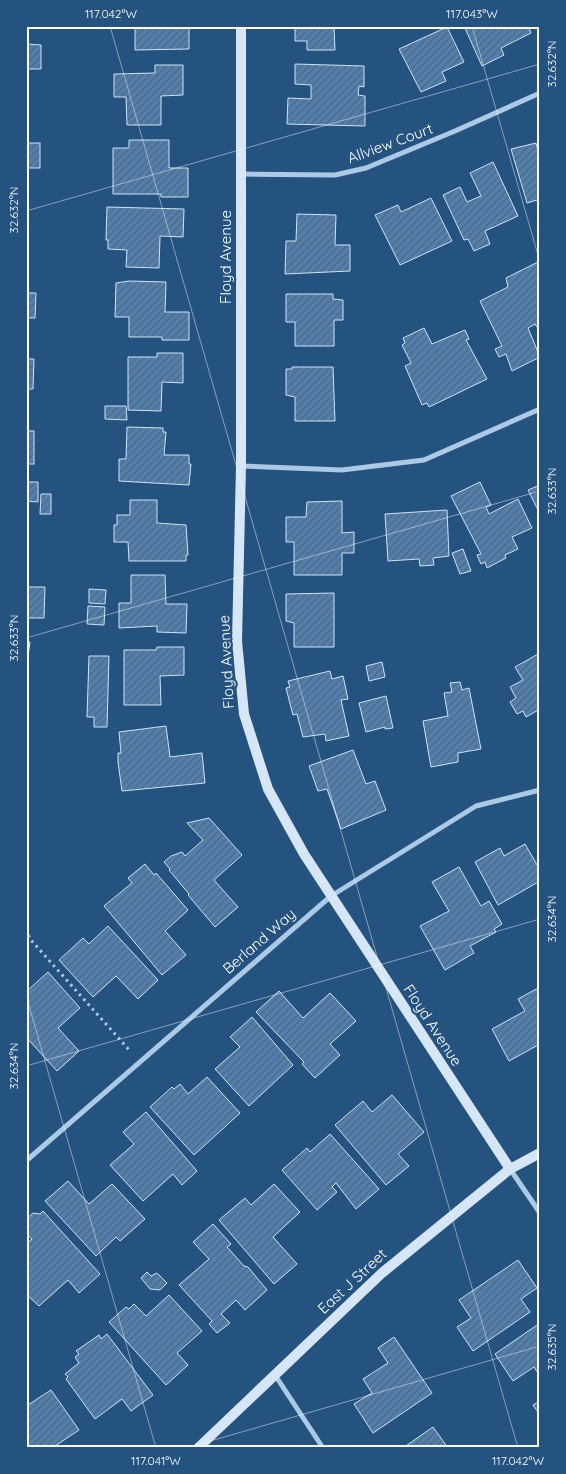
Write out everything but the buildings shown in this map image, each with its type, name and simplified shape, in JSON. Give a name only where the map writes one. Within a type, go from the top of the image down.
[{"type":"street","name":"Floyd Avenue","points":[[241,26],[241,466],[237,641],[244,714],[268,789],[331,896],[540,1213]]},
{"type":"street","name":"Allview Court","points":[[240,174],[335,175],[366,168],[540,93]]},
{"type":"street","points":[[241,466],[342,470],[424,460],[540,409]]},
{"type":"street","name":"Berland Way","points":[[26,1161],[331,896],[476,806],[540,790]]},
{"type":"street","name":"East J Street","points":[[198,1448],[382,1273],[510,1169],[540,1153]]},
{"type":"street","points":[[275,1375],[323,1448]]},
{"type":"path","points":[[26,929],[30,939],[140,1062]]}]
